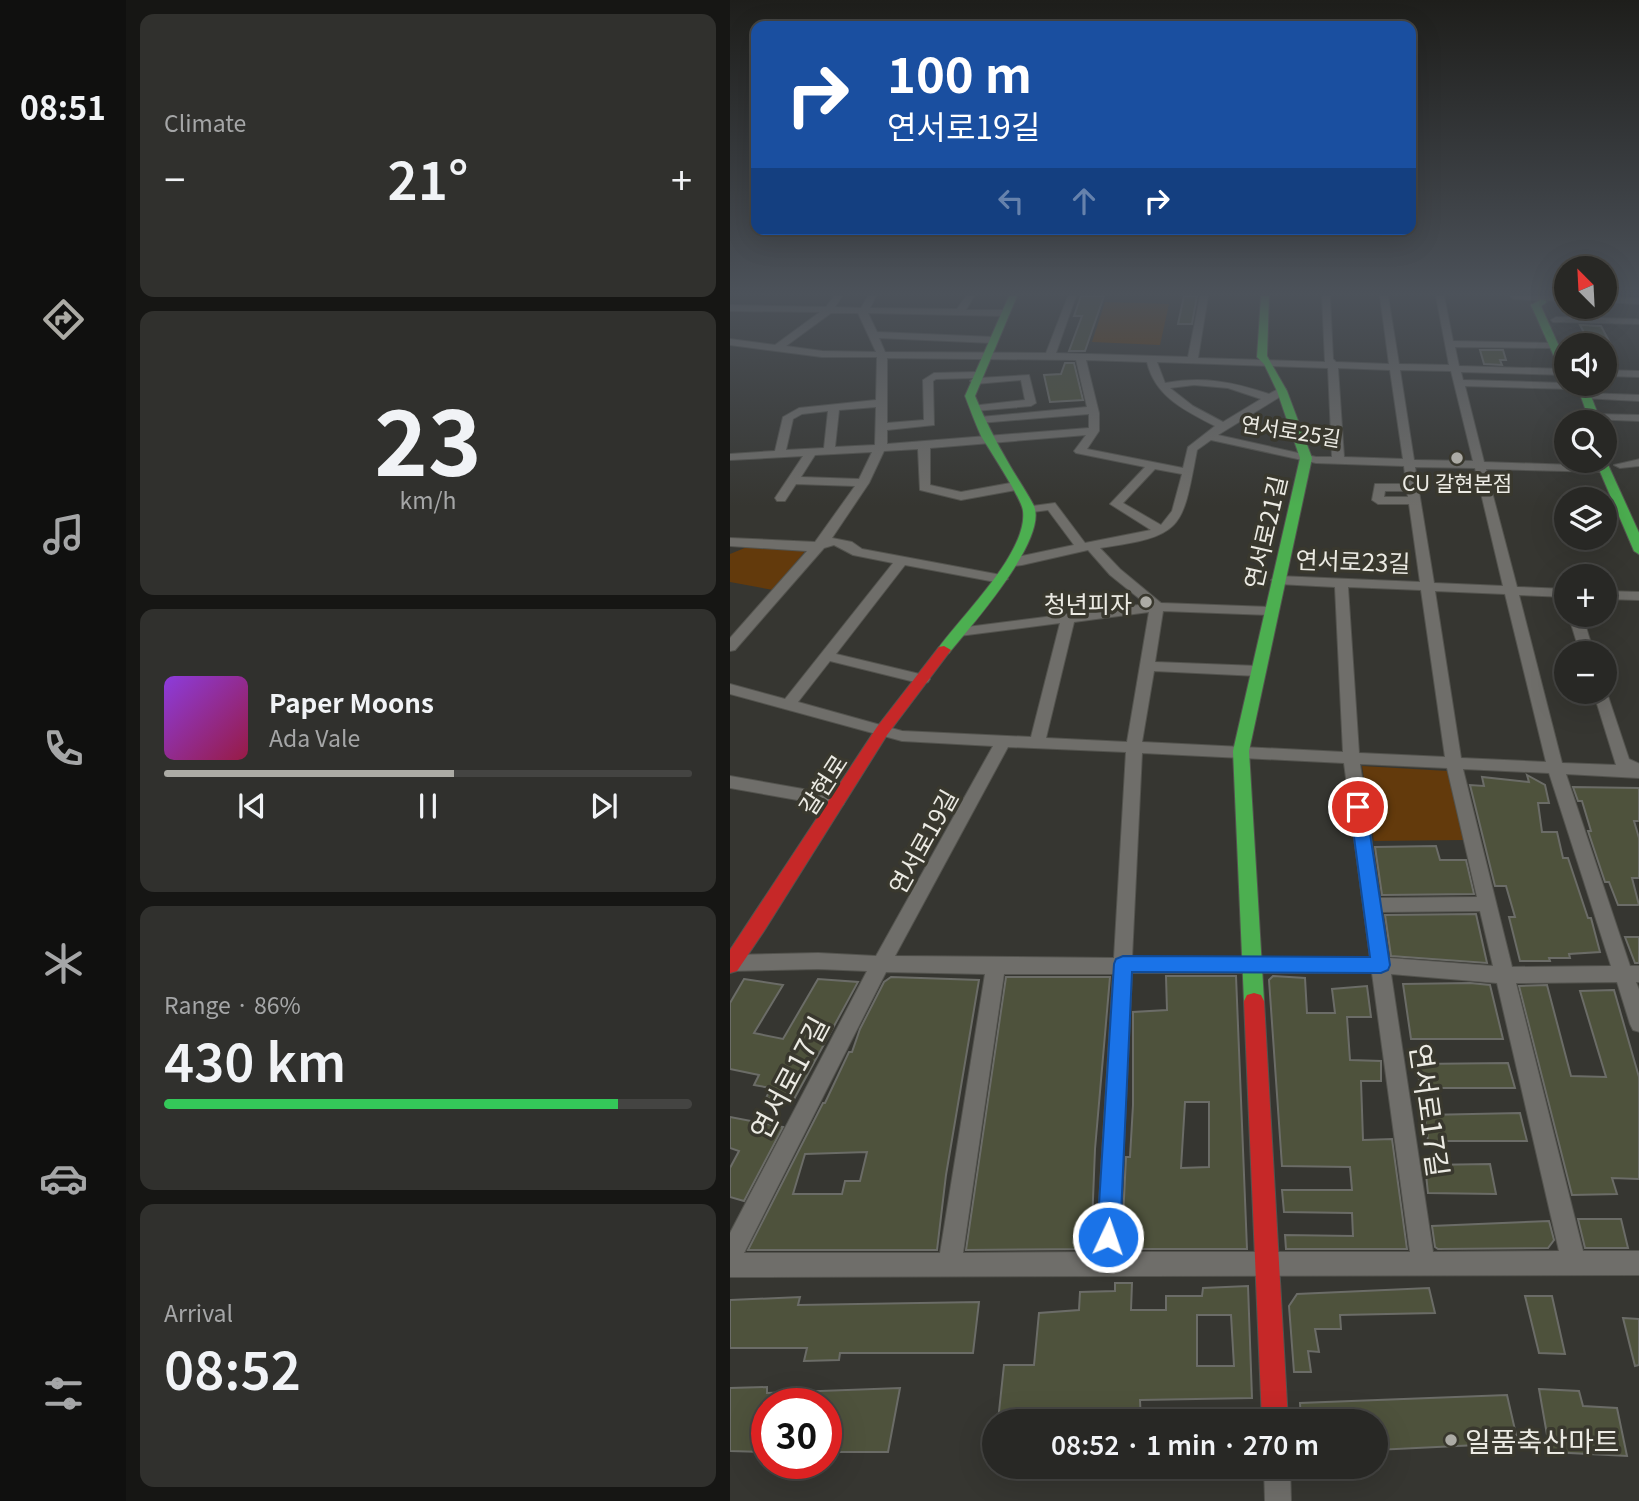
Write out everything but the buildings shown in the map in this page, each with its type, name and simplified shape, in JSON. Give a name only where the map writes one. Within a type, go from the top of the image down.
[{"type":"main road","points":[[981,366],[970,396],[990,441],[1029,510]]},
{"type":"main road","points":[[1269,366],[1275,394],[1306,458]]},
{"type":"main road","name":"연서로21길","points":[[1270,611],[1306,458]]},
{"type":"main road","points":[[1613,473],[1639,551]]},
{"type":"main road","points":[[1616,473],[1639,509]]},
{"type":"main road","name":"갈현로","points":[[730,964],[882,731],[1013,562],[1020,551],[1030,522],[1029,510]]},
{"type":"main road","points":[[1270,611],[1241,751],[1274,1409]]},
{"type":"street","points":[[730,647],[822,542],[862,483],[879,448],[882,366]]},
{"type":"street","points":[[1083,366],[1093,410],[1094,432],[1080,451],[1187,472]]},
{"type":"street","points":[[1152,366],[1170,396],[1223,426]]},
{"type":"street","points":[[1333,366],[1338,461]]},
{"type":"street","points":[[1365,366],[1457,369],[1554,379]]},
{"type":"street","points":[[1456,366],[1556,769],[1631,974],[1639,1024]]},
{"type":"street","points":[[1379,500],[1413,495],[1395,367]]},
{"type":"street","points":[[1617,373],[1639,374]]},
{"type":"street","points":[[881,427],[930,423],[928,380],[934,376],[1025,377],[1032,403],[977,414]]},
{"type":"street","points":[[1164,386],[1208,380],[1275,394]]},
{"type":"street","points":[[1461,383],[1554,381]]},
{"type":"street","points":[[1617,392],[1639,398]]},
{"type":"street","name":"연서로25길","points":[[1159,529],[1169,525],[1178,511],[1192,449],[1275,394]]},
{"type":"street","points":[[780,453],[788,417],[799,411],[882,403]]},
{"type":"street","points":[[829,451],[834,407]]},
{"type":"street","points":[[977,414],[1093,410]]},
{"type":"street","points":[[1617,419],[1639,418]]},
{"type":"street","points":[[730,466],[734,457],[1094,432]]},
{"type":"street","name":"연서로25길","points":[[1209,436],[1306,458],[1338,461],[1480,465],[1554,463]]},
{"type":"street","points":[[924,445],[924,487],[961,496],[1016,486]]},
{"type":"street","points":[[781,498],[811,452]]},
{"type":"street","name":"연서로25길","points":[[1617,461],[1639,462]]},
{"type":"street","points":[[1152,465],[1116,504],[1159,529]]},
{"type":"street","points":[[793,480],[862,483]]},
{"type":"street","name":"연서로23길","points":[[1413,495],[1426,586]]},
{"type":"street","points":[[1029,510],[1051,506],[1087,546],[1157,607]]},
{"type":"street","points":[[1013,562],[1032,562],[1159,529]]},
{"type":"street","points":[[730,542],[811,547],[834,541],[848,545],[858,552],[1001,579]]},
{"type":"street","points":[[730,550],[746,543]]},
{"type":"street","points":[[787,706],[902,560]]},
{"type":"street","name":"연서로23길","points":[[1278,580],[1554,593]]},
{"type":"street","points":[[1341,582],[1351,758],[1381,965]]},
{"type":"street","points":[[1426,586],[1454,764],[1574,1264]]},
{"type":"street","points":[[1617,595],[1639,596]]},
{"type":"street","points":[[959,632],[1157,607]]},
{"type":"street","points":[[1107,1264],[1134,746],[1157,607]]},
{"type":"street","name":"연서로21길","points":[[1157,607],[1270,611]]},
{"type":"street","points":[[1037,743],[1068,618]]},
{"type":"street","points":[[827,656],[923,679]]},
{"type":"street","points":[[1147,666],[1258,671]]},
{"type":"street","points":[[730,690],[902,736],[1639,771]]},
{"type":"street","points":[[1604,704],[1622,762],[1639,771]]},
{"type":"street","name":"연서로19길","points":[[882,963],[1003,742]]},
{"type":"street","points":[[730,782],[837,802]]},
{"type":"street","points":[[1372,905],[1487,904]]},
{"type":"street","points":[[730,964],[818,961],[997,965],[1251,963],[1381,965],[1504,975],[1631,974]]},
{"type":"street","name":"연서로17길","points":[[730,1257],[882,963]]},
{"type":"street","points":[[950,1264],[997,965]]},
{"type":"street","name":"연서로17길","points":[[1381,965],[1423,1264]]},
{"type":"street","points":[[730,1265],[1639,1263]]},
{"type":"street","points":[[1277,1479],[1278,1501]]},
{"type":"shaded area","points":[[747,547],[806,550],[773,590],[730,582],[730,554]]},
{"type":"shaded area","points":[[1362,766],[1448,771],[1465,840],[1374,841]]},
{"type":"traffic: fast","points":[[944,650],[1011,563],[1027,526],[1029,509],[985,432],[970,396],[983,366]]},
{"type":"traffic: fast","points":[[1254,1001],[1241,751],[1306,458],[1282,391],[1270,366]]},
{"type":"traffic: fast","points":[[1586,396],[1591,410]]},
{"type":"traffic: fast","points":[[1607,473],[1640,551]]},
{"type":"traffic: jam","points":[[730,965],[758,926],[882,731],[944,650]]},
{"type":"traffic: jam","points":[[1254,1001],[1274,1409]]},
{"type":"place","name":"CU 갈현본점","points":[[1457,458]]},
{"type":"place","name":"청년피자","points":[[1146,602]]},
{"type":"place","name":"일품축산마트","points":[[1451,1440]]},
{"type":"route","points":[[1108,1237],[1123,964],[1381,965],[1358,807]]}]
